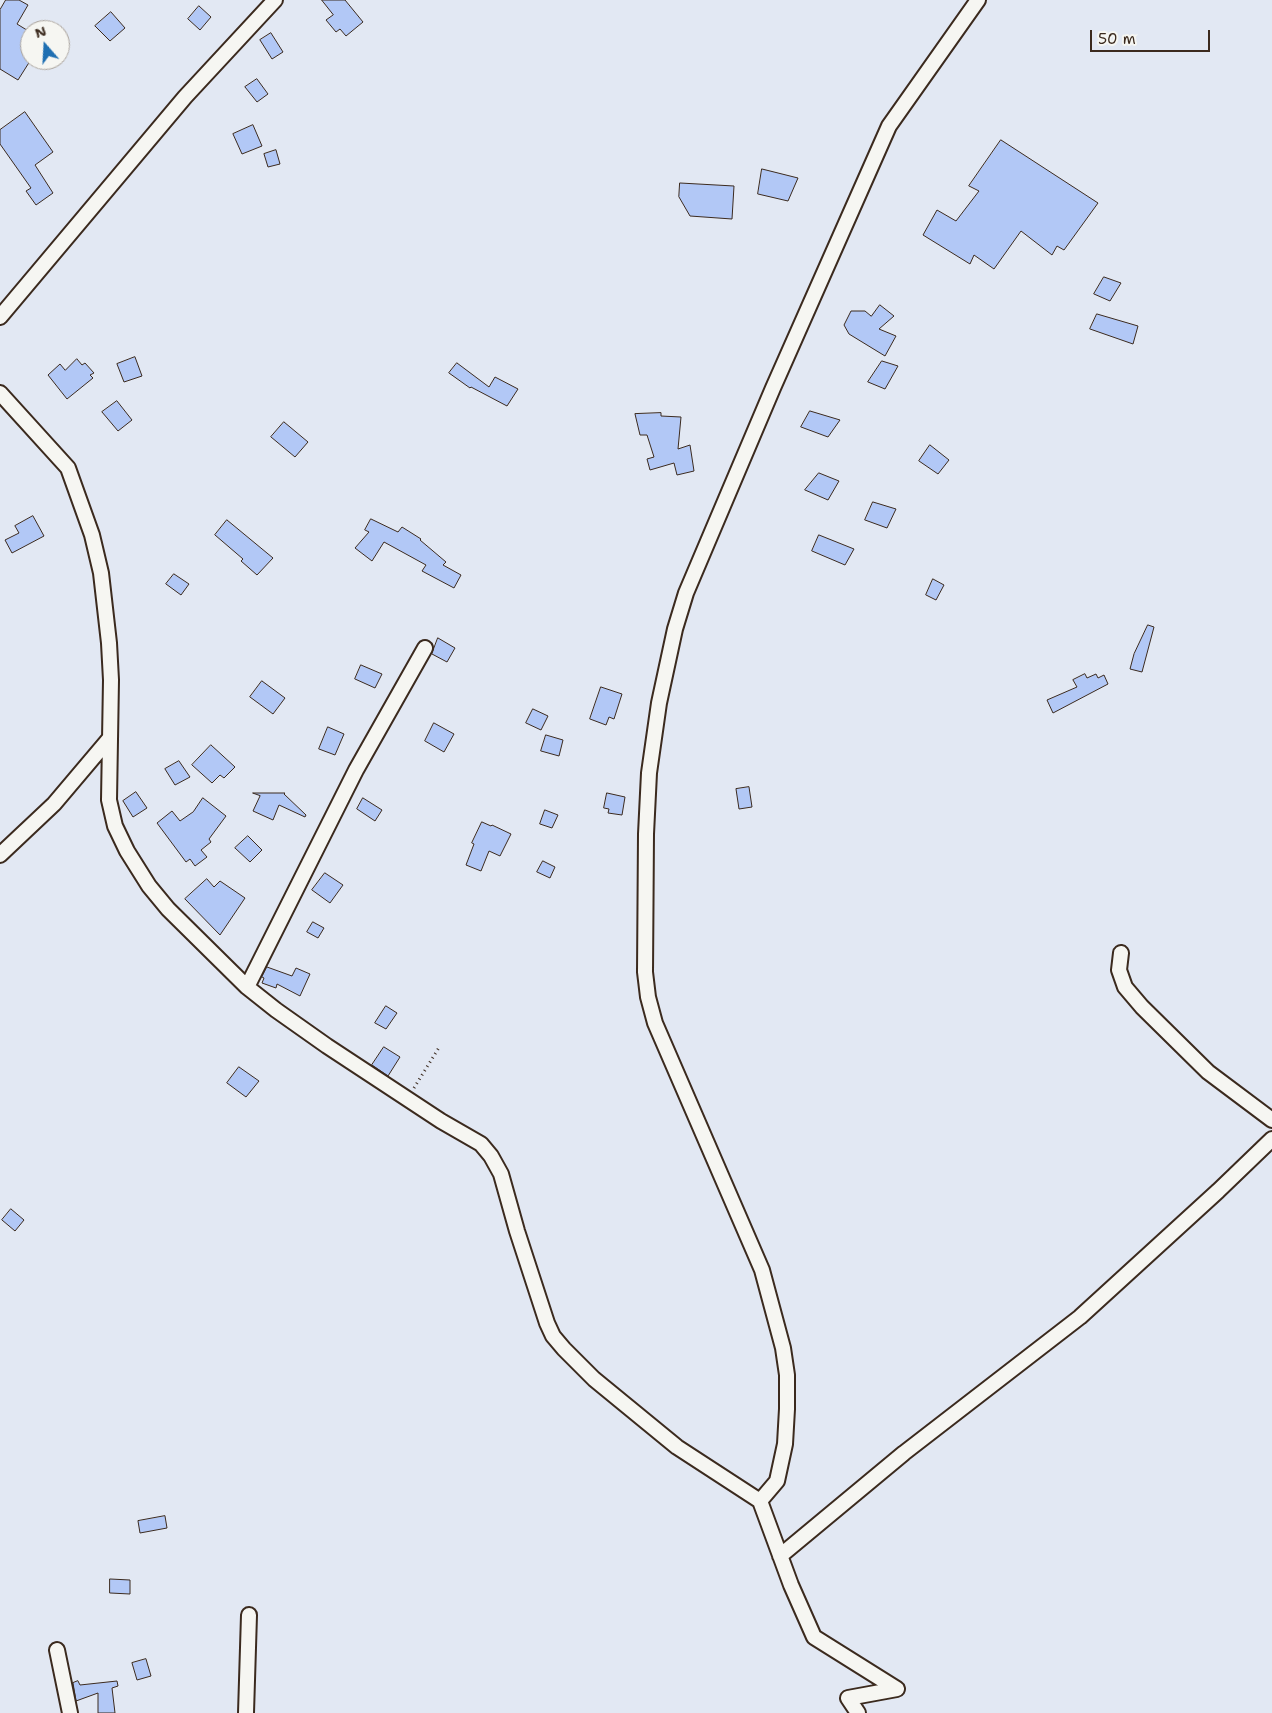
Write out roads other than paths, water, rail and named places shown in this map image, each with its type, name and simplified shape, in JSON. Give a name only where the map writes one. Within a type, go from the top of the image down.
[{"type":"street","points":[[0,317],[185,97],[275,0]]},
{"type":"street","points":[[760,1500],[777,1481],[785,1444],[787,1375],[784,1348],[762,1270],[695,1117],[656,1023],[648,997],[645,972],[646,834],[649,773],[659,703],[675,629],[686,593],[773,388],[889,126],[978,0]]},
{"type":"street","points":[[0,393],[68,468],[92,535],[101,573],[112,680],[109,739],[109,800],[115,826],[126,851],[149,886],[168,909],[247,988],[327,1046],[407,1099],[481,1144],[491,1156],[501,1174],[517,1231],[553,1336],[594,1379],[677,1447],[760,1500],[780,1556],[814,1638],[897,1689],[848,1698],[858,1713]]},
{"type":"street","points":[[247,988],[356,770],[425,648]]},
{"type":"street","points":[[0,855],[54,804],[109,739]]},
{"type":"street","points":[[1121,953],[1120,970],[1126,987],[1142,1007],[1208,1072],[1272,1120]]},
{"type":"street","points":[[780,1556],[904,1453],[1080,1317],[1272,1139]]},
{"type":"street","points":[[246,1713],[249,1615]]},
{"type":"street","points":[[57,1650],[70,1713]]}]
